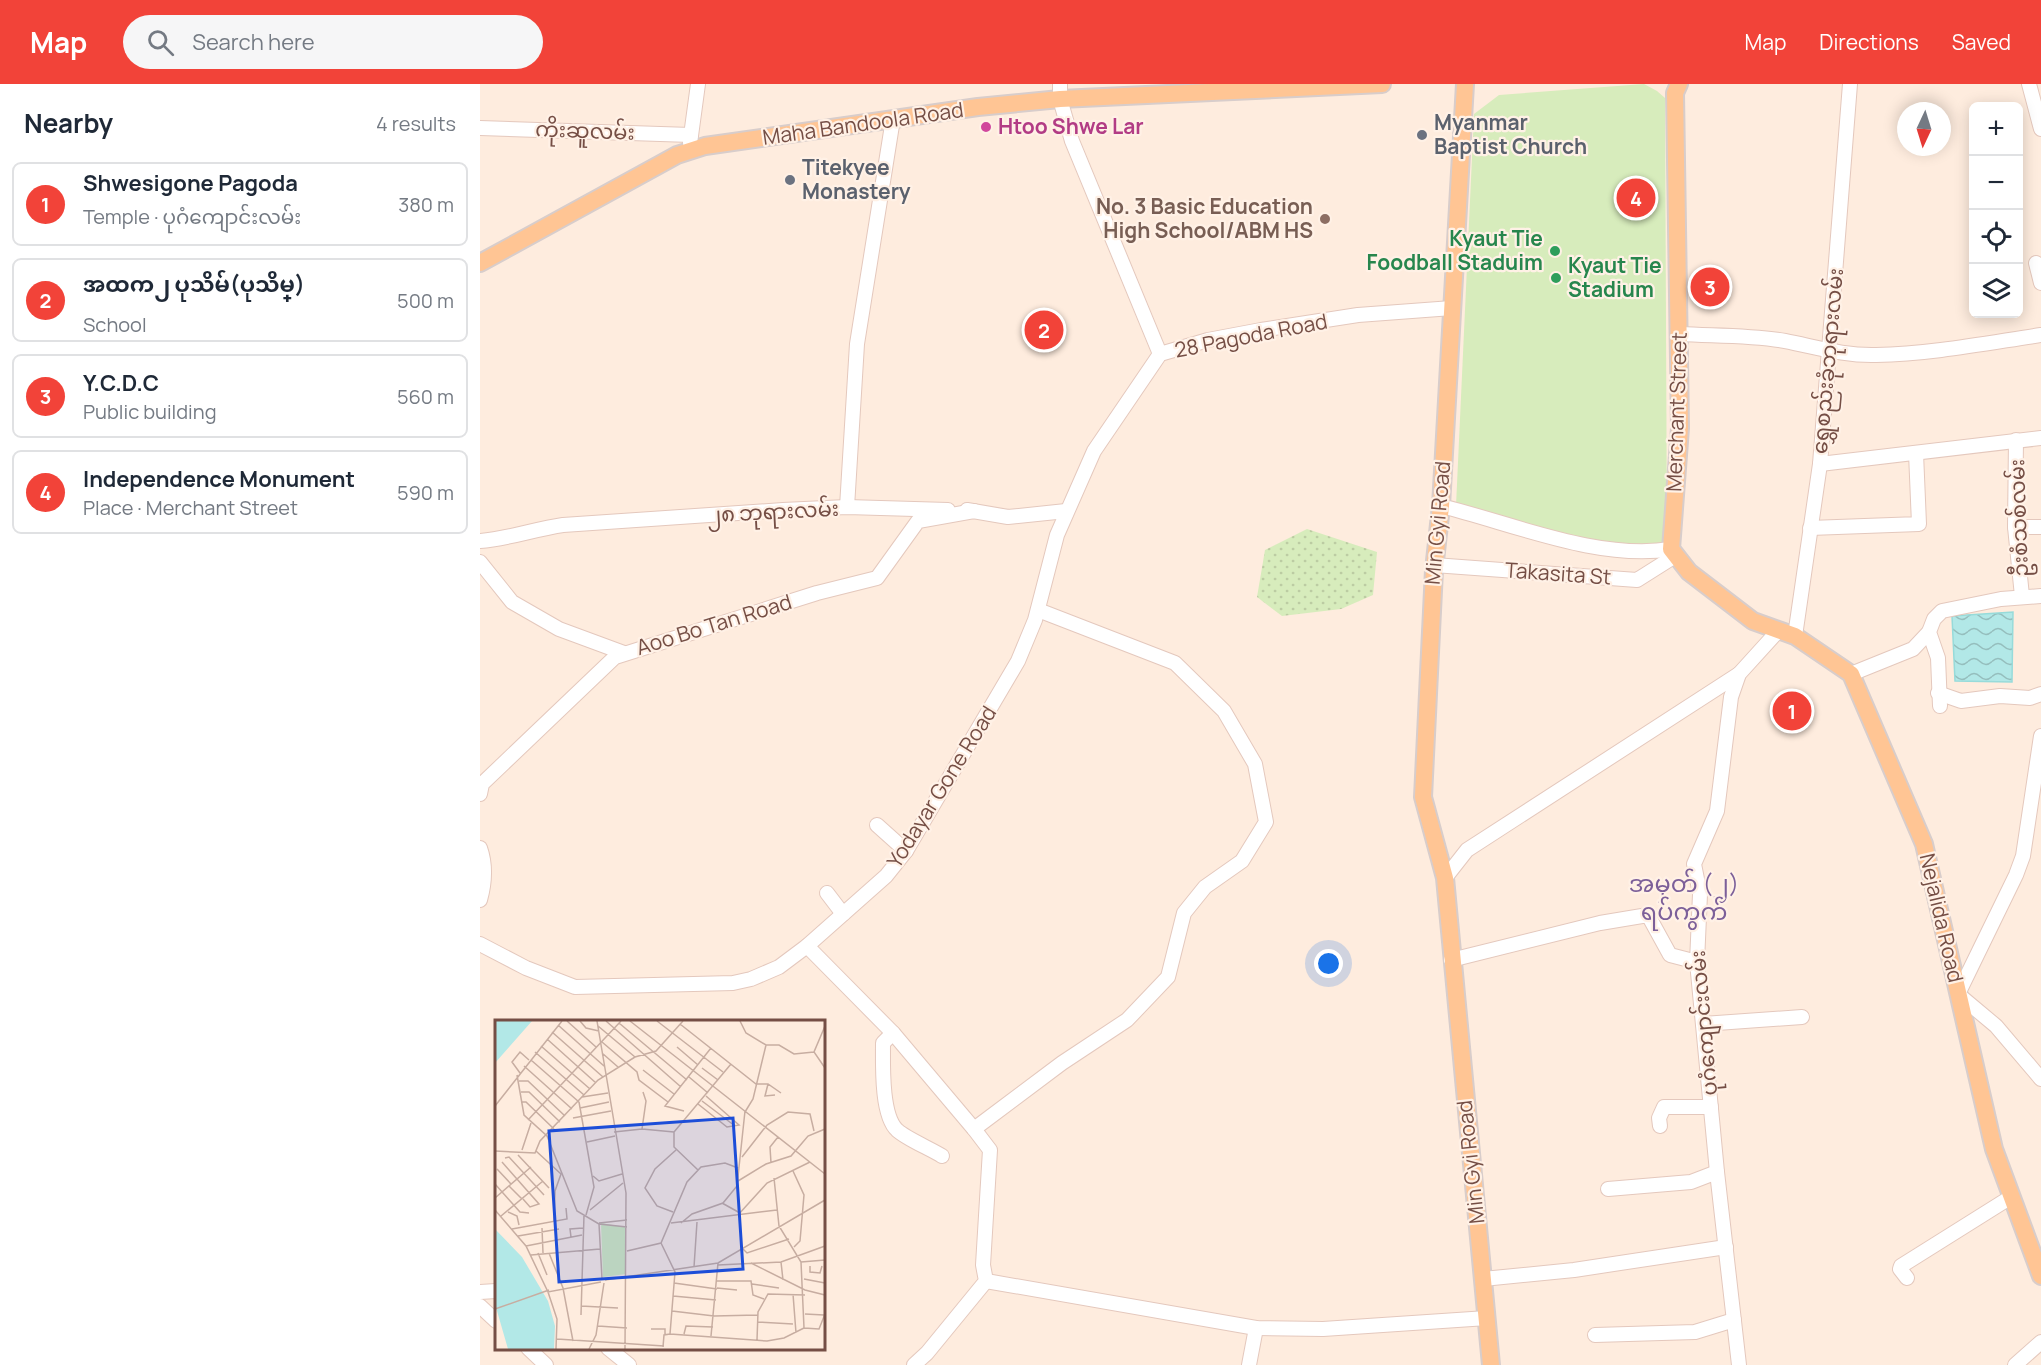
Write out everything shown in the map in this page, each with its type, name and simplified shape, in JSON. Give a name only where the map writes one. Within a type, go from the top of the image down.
[{"type":"main road","name":"Maha Bandoola Road","points":[[480,252],[670,149],[690,142],[720,135],[894,110],[1060,91],[1176,84]]},
{"type":"main road","name":"Maha Bandoola Road","points":[[480,263],[690,142],[720,144],[893,119],[1060,91],[1382,84]]},
{"type":"main road","name":"Min Gyi Road","points":[[1465,84],[1441,506],[1434,565],[1423,797],[1445,878],[1491,1365]]},
{"type":"main road","name":"Merchant Street","points":[[1673,553],[1680,428],[1674,87]]},
{"type":"main road","points":[[1673,553],[1689,572],[1753,621],[1795,636],[1851,674]]},
{"type":"main road","name":"Nejalida Road","points":[[1851,674],[1924,844],[1994,1149],[2041,1276]]},
{"type":"street","points":[[690,142],[698,84]]},
{"type":"street","name":"ရွှေစည်းခုံဘုရားလမ်း","points":[[1795,636],[1820,464],[1850,84]]},
{"type":"street","points":[[2029,84],[2041,129]]},
{"type":"street","points":[[1060,91],[1072,141],[1161,354]]},
{"type":"street","points":[[847,507],[857,344],[893,119]]},
{"type":"street","name":"ကိုးဆူလမ်း","points":[[480,128],[690,142]]},
{"type":"street","points":[[2036,263],[2041,283]]},
{"type":"street","name":"28 Pagoda Road","points":[[1066,511],[1094,451],[1161,354],[1208,340],[1261,330],[1358,315],[1452,308]]},
{"type":"street","points":[[1680,334],[1758,338],[1785,341],[1829,352],[1875,355],[1925,352],[2041,335]]},
{"type":"street","points":[[1820,464],[2041,438]]},
{"type":"street","name":"ဦးစံသစ်လမ်း","points":[[2016,441],[2015,527],[2022,596]]},
{"type":"street","points":[[1810,528],[1918,524],[1916,453]]},
{"type":"street","points":[[1441,506],[1505,525],[1606,549],[1673,553]]},
{"type":"street","name":"၂၈ ဘုရားလမ်း","points":[[480,541],[495,540],[538,528],[563,525],[783,510],[847,507],[974,511],[1008,517],[1066,511]]},
{"type":"street","name":"Aoo Bo Tan Road","points":[[480,794],[482,784],[615,657],[817,593],[877,578],[918,521],[974,511]]},
{"type":"street","name":"Yodayar Gone Road","points":[[480,944],[526,968],[575,987],[732,983],[751,979],[779,967],[807,946],[886,876],[906,851],[1018,661],[1038,610],[1057,534],[1066,511]]},
{"type":"street","points":[[2015,527],[2041,527]]},
{"type":"street","points":[[480,551],[495,540]]},
{"type":"street","name":"Takasita St","points":[[1434,565],[1637,580],[1673,553]]},
{"type":"street","points":[[480,562],[512,602],[560,630],[624,653]]},
{"type":"street","points":[[1851,674],[1913,649],[1929,632],[1934,619],[1942,611],[2022,596],[2041,596]]},
{"type":"street","points":[[974,1129],[1062,1064],[1127,1020],[1168,977],[1184,913],[1205,887],[1242,861],[1266,822],[1255,764],[1224,711],[1175,663],[1038,610]]},
{"type":"street","name":"ပုဂံကျောင်းလမ်း","points":[[1739,1365],[1717,1172],[1697,962],[1700,894],[1694,864],[1717,811],[1731,697],[1739,674],[1778,631]]},
{"type":"street","points":[[1929,632],[1938,658],[1939,699],[1960,701],[2000,696],[2030,698],[2041,694]]},
{"type":"street","points":[[1445,878],[1467,850],[1739,674]]},
{"type":"street","points":[[2041,736],[2023,856],[1959,994],[1996,1026],[2041,1079]]},
{"type":"street","points":[[877,825],[906,851]]},
{"type":"street","points":[[480,848],[484,861],[484,888],[480,900]]},
{"type":"street","points":[[827,893],[843,914]]},
{"type":"street","points":[[1451,960],[1600,923],[1648,915],[1670,955],[1697,962]]},
{"type":"street","points":[[807,946],[892,1034],[990,1150],[983,1265],[986,1281],[927,1353],[914,1365]]},
{"type":"street","points":[[1703,1024],[1802,1017]]},
{"type":"street","points":[[892,1034],[883,1043],[883,1084],[888,1113],[896,1130],[942,1156]]},
{"type":"street","points":[[1660,1126],[1659,1118],[1664,1107],[1711,1107]]},
{"type":"street","points":[[1608,1189],[1690,1182],[1717,1172]]},
{"type":"street","points":[[1907,1278],[1900,1269],[1901,1266],[2011,1197]]},
{"type":"street","points":[[1483,1280],[1574,1270],[1726,1247]]},
{"type":"street","points":[[986,1281],[1256,1328],[1323,1329],[1487,1318]]},
{"type":"street","points":[[480,1292],[495,1291]]},
{"type":"street","points":[[480,1306],[495,1320]]},
{"type":"street","points":[[1595,1335],[1695,1332],[1734,1320]]},
{"type":"street","points":[[1249,1365],[1256,1328]]},
{"type":"street","points":[[2015,1365],[2041,1342]]},
{"type":"street","points":[[530,1350],[546,1365]]},
{"type":"street","points":[[611,1350],[629,1365]]},
{"type":"green space","points":[[1644,84],[1665,98],[1667,545],[1654,556],[1456,506],[1474,114],[1499,95]]},
{"type":"green space","points":[[1307,529],[1377,552],[1373,595],[1341,609],[1282,616],[1257,597],[1265,550]]},
{"type":"water","points":[[2013,612],[2012,682],[1955,681],[1952,616]]},
{"type":"place","name":"Htoo Shwe Lar","points":[[986,127]]},
{"type":"place","name":"Myanmar Baptist Church","points":[[1422,135]]},
{"type":"place","name":"Titekyee Monastery","points":[[790,180]]},
{"type":"place","name":"Independence Monument","points":[[1636,198]]},
{"type":"place","name":"No. 3 Basic Education High School/ABM HS","points":[[1325,219]]},
{"type":"place","name":"Kyaut Tie Foodball Staduim","points":[[1555,251]]},
{"type":"place","name":"Kyaut Tie Stadium","points":[[1556,278]]},
{"type":"place","name":"Y.C.D.C","points":[[1710,287]]},
{"type":"place","name":"အထက၂ ပုသိမ်(ပုသိမ္)","points":[[1044,330]]},
{"type":"place","name":"Shwesigone Pagoda","points":[[1792,711]]},
{"type":"district","name":"အမှတ် (၂) ရပ်ကွက်","points":[[1684,898]]}]
